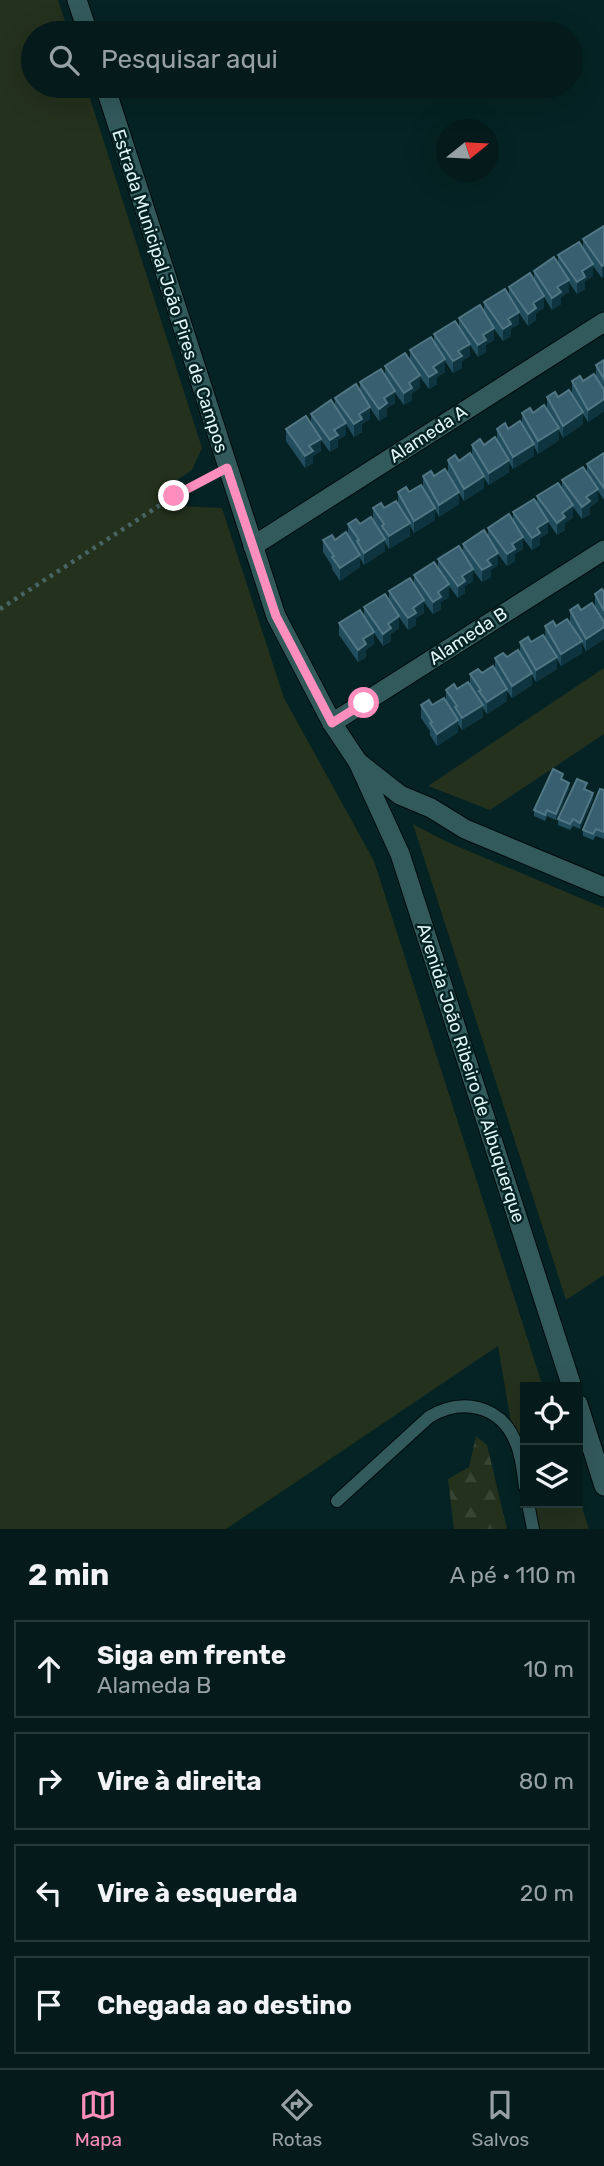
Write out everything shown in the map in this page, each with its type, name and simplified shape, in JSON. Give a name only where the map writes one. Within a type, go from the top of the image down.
[{"type":"street","points":[[77,0],[84,21]]},
{"type":"street","name":"Estrada Municipal João Pires de Campos","points":[[108,98],[276,616],[332,723],[358,762]]},
{"type":"street","name":"Alameda A","points":[[253,546],[604,322]]},
{"type":"street","name":"Alameda B","points":[[332,723],[604,550]]},
{"type":"street","points":[[358,762],[400,795],[431,808],[465,829],[604,887]]},
{"type":"street","name":"Avenida João Ribeiro de Albuquerque","points":[[358,762],[400,854],[570,1382]]},
{"type":"street","points":[[583,1420],[604,1486]]},
{"type":"lane","points":[[337,1501],[429,1417],[443,1408],[462,1405],[493,1415],[505,1425],[516,1443],[520,1463]]},
{"type":"lane","points":[[529,1508],[533,1529]]},
{"type":"path","points":[[0,609],[174,496],[227,468]]},
{"type":"green space","points":[[0,0],[58,0],[65,21],[21,21],[21,98],[90,98],[202,448],[192,470],[170,485],[177,506],[222,508],[284,698],[374,861],[541,1382],[520,1382],[520,1476],[498,1346],[226,1529],[0,1529]]},
{"type":"green space","points":[[604,668],[604,734],[490,810],[428,786]]},
{"type":"green space","points":[[413,824],[445,841],[604,908],[604,1275],[566,1300]]},
{"type":"green space","points":[[476,1436],[487,1445],[507,1529],[454,1529],[448,1479],[469,1467]]},
{"type":"green space","points":[[525,1508],[582,1508],[589,1529],[529,1529]]},
{"type":"building","points":[[604,226],[604,265],[602,266],[583,239]]},
{"type":"building","points":[[579,242],[593,264],[582,271],[585,277],[577,282],[558,255]]},
{"type":"building","points":[[554,257],[569,280],[557,287],[561,292],[552,298],[534,271]]},
{"type":"building","points":[[530,273],[544,296],[533,303],[536,308],[528,314],[509,287]]},
{"type":"building","points":[[505,289],[519,312],[508,319],[511,324],[503,329],[484,302]]},
{"type":"building","points":[[480,305],[494,328],[483,335],[486,340],[478,345],[459,318]]},
{"type":"building","points":[[455,321],[470,344],[458,351],[462,356],[453,361],[434,334]]},
{"type":"building","points":[[431,337],[445,359],[433,367],[437,372],[429,377],[410,350]]},
{"type":"building","points":[[405,353],[420,375],[409,383],[412,388],[404,393],[385,366]]},
{"type":"building","points":[[604,360],[604,379],[596,365]]},
{"type":"building","points":[[381,369],[395,391],[384,398],[387,403],[379,409],[360,382]]},
{"type":"building","points":[[594,374],[604,390],[604,399],[588,410],[572,381],[580,376],[583,381]]},
{"type":"building","points":[[356,384],[370,407],[359,414],[362,419],[354,424],[335,398]]},
{"type":"building","points":[[569,390],[583,412],[563,426],[547,397],[555,392],[558,397]]},
{"type":"building","points":[[331,400],[346,423],[334,430],[338,435],[330,440],[311,414]]},
{"type":"building","points":[[544,405],[559,428],[538,441],[522,413],[530,408],[533,413]]},
{"type":"building","points":[[306,416],[321,439],[309,446],[313,451],[305,456],[286,429]]},
{"type":"building","points":[[520,421],[534,444],[513,457],[497,429],[505,423],[508,429]]},
{"type":"building","points":[[495,437],[509,460],[489,473],[472,445],[480,439],[484,445]]},
{"type":"building","points":[[470,453],[484,476],[464,489],[448,460],[455,455],[459,461]]},
{"type":"building","points":[[604,453],[604,488],[587,464]]},
{"type":"building","points":[[583,467],[598,489],[586,497],[590,501],[582,507],[562,480]]},
{"type":"building","points":[[445,469],[459,492],[439,505],[423,476],[431,471],[434,476]]},
{"type":"building","points":[[558,483],[573,505],[562,513],[565,517],[557,523],[537,496]]},
{"type":"building","points":[[421,485],[435,508],[414,521],[398,492],[406,487],[409,492]]},
{"type":"building","points":[[534,499],[548,521],[537,528],[540,533],[532,538],[513,512]]},
{"type":"building","points":[[396,501],[410,523],[389,536],[373,508],[381,503],[384,508]]},
{"type":"building","points":[[509,514],[523,537],[512,544],[515,549],[507,554],[488,528]]},
{"type":"building","points":[[371,517],[385,539],[364,553],[348,524],[356,519],[360,524]]},
{"type":"building","points":[[484,530],[498,553],[487,560],[491,565],[482,570],[463,544]]},
{"type":"building","points":[[346,532],[360,555],[340,568],[323,540],[332,535],[335,540]]},
{"type":"building","points":[[459,546],[473,569],[462,576],[465,581],[458,586],[438,559]]},
{"type":"building","points":[[434,562],[449,584],[438,592],[441,597],[433,602],[414,575]]},
{"type":"building","points":[[410,578],[424,600],[413,608],[416,613],[408,618],[389,591]]},
{"type":"building","points":[[602,589],[604,592],[604,611],[595,594]]},
{"type":"building","points":[[385,594],[399,616],[388,624],[391,628],[383,634],[364,607]]},
{"type":"building","points":[[592,603],[604,622],[604,627],[586,639],[570,610],[578,605],[581,610]]},
{"type":"building","points":[[360,610],[374,632],[363,639],[366,644],[358,650],[339,623]]},
{"type":"building","points":[[567,619],[582,641],[561,654],[545,626],[553,621],[556,626]]},
{"type":"building","points":[[543,635],[557,657],[536,670],[520,642],[528,637],[531,642]]},
{"type":"building","points":[[518,650],[532,673],[512,686],[495,658],[503,653],[507,657]]},
{"type":"building","points":[[493,666],[507,689],[487,702],[470,674],[478,669],[482,673]]},
{"type":"building","points":[[468,682],[483,705],[462,718],[446,690],[454,684],[457,689]]},
{"type":"building","points":[[444,698],[458,720],[437,734],[421,705],[429,700],[432,705]]},
{"type":"building","points":[[553,769],[563,774],[561,779],[569,783],[556,814],[547,810],[545,815],[534,810]]},
{"type":"building","points":[[577,779],[587,783],[584,789],[593,793],[580,823],[573,819],[570,824],[558,819]]},
{"type":"building","points":[[600,789],[604,790],[604,832],[596,829],[593,834],[583,830]]},
{"type":"route","points":[[174,496],[227,468],[276,616],[332,723],[364,703]]}]
